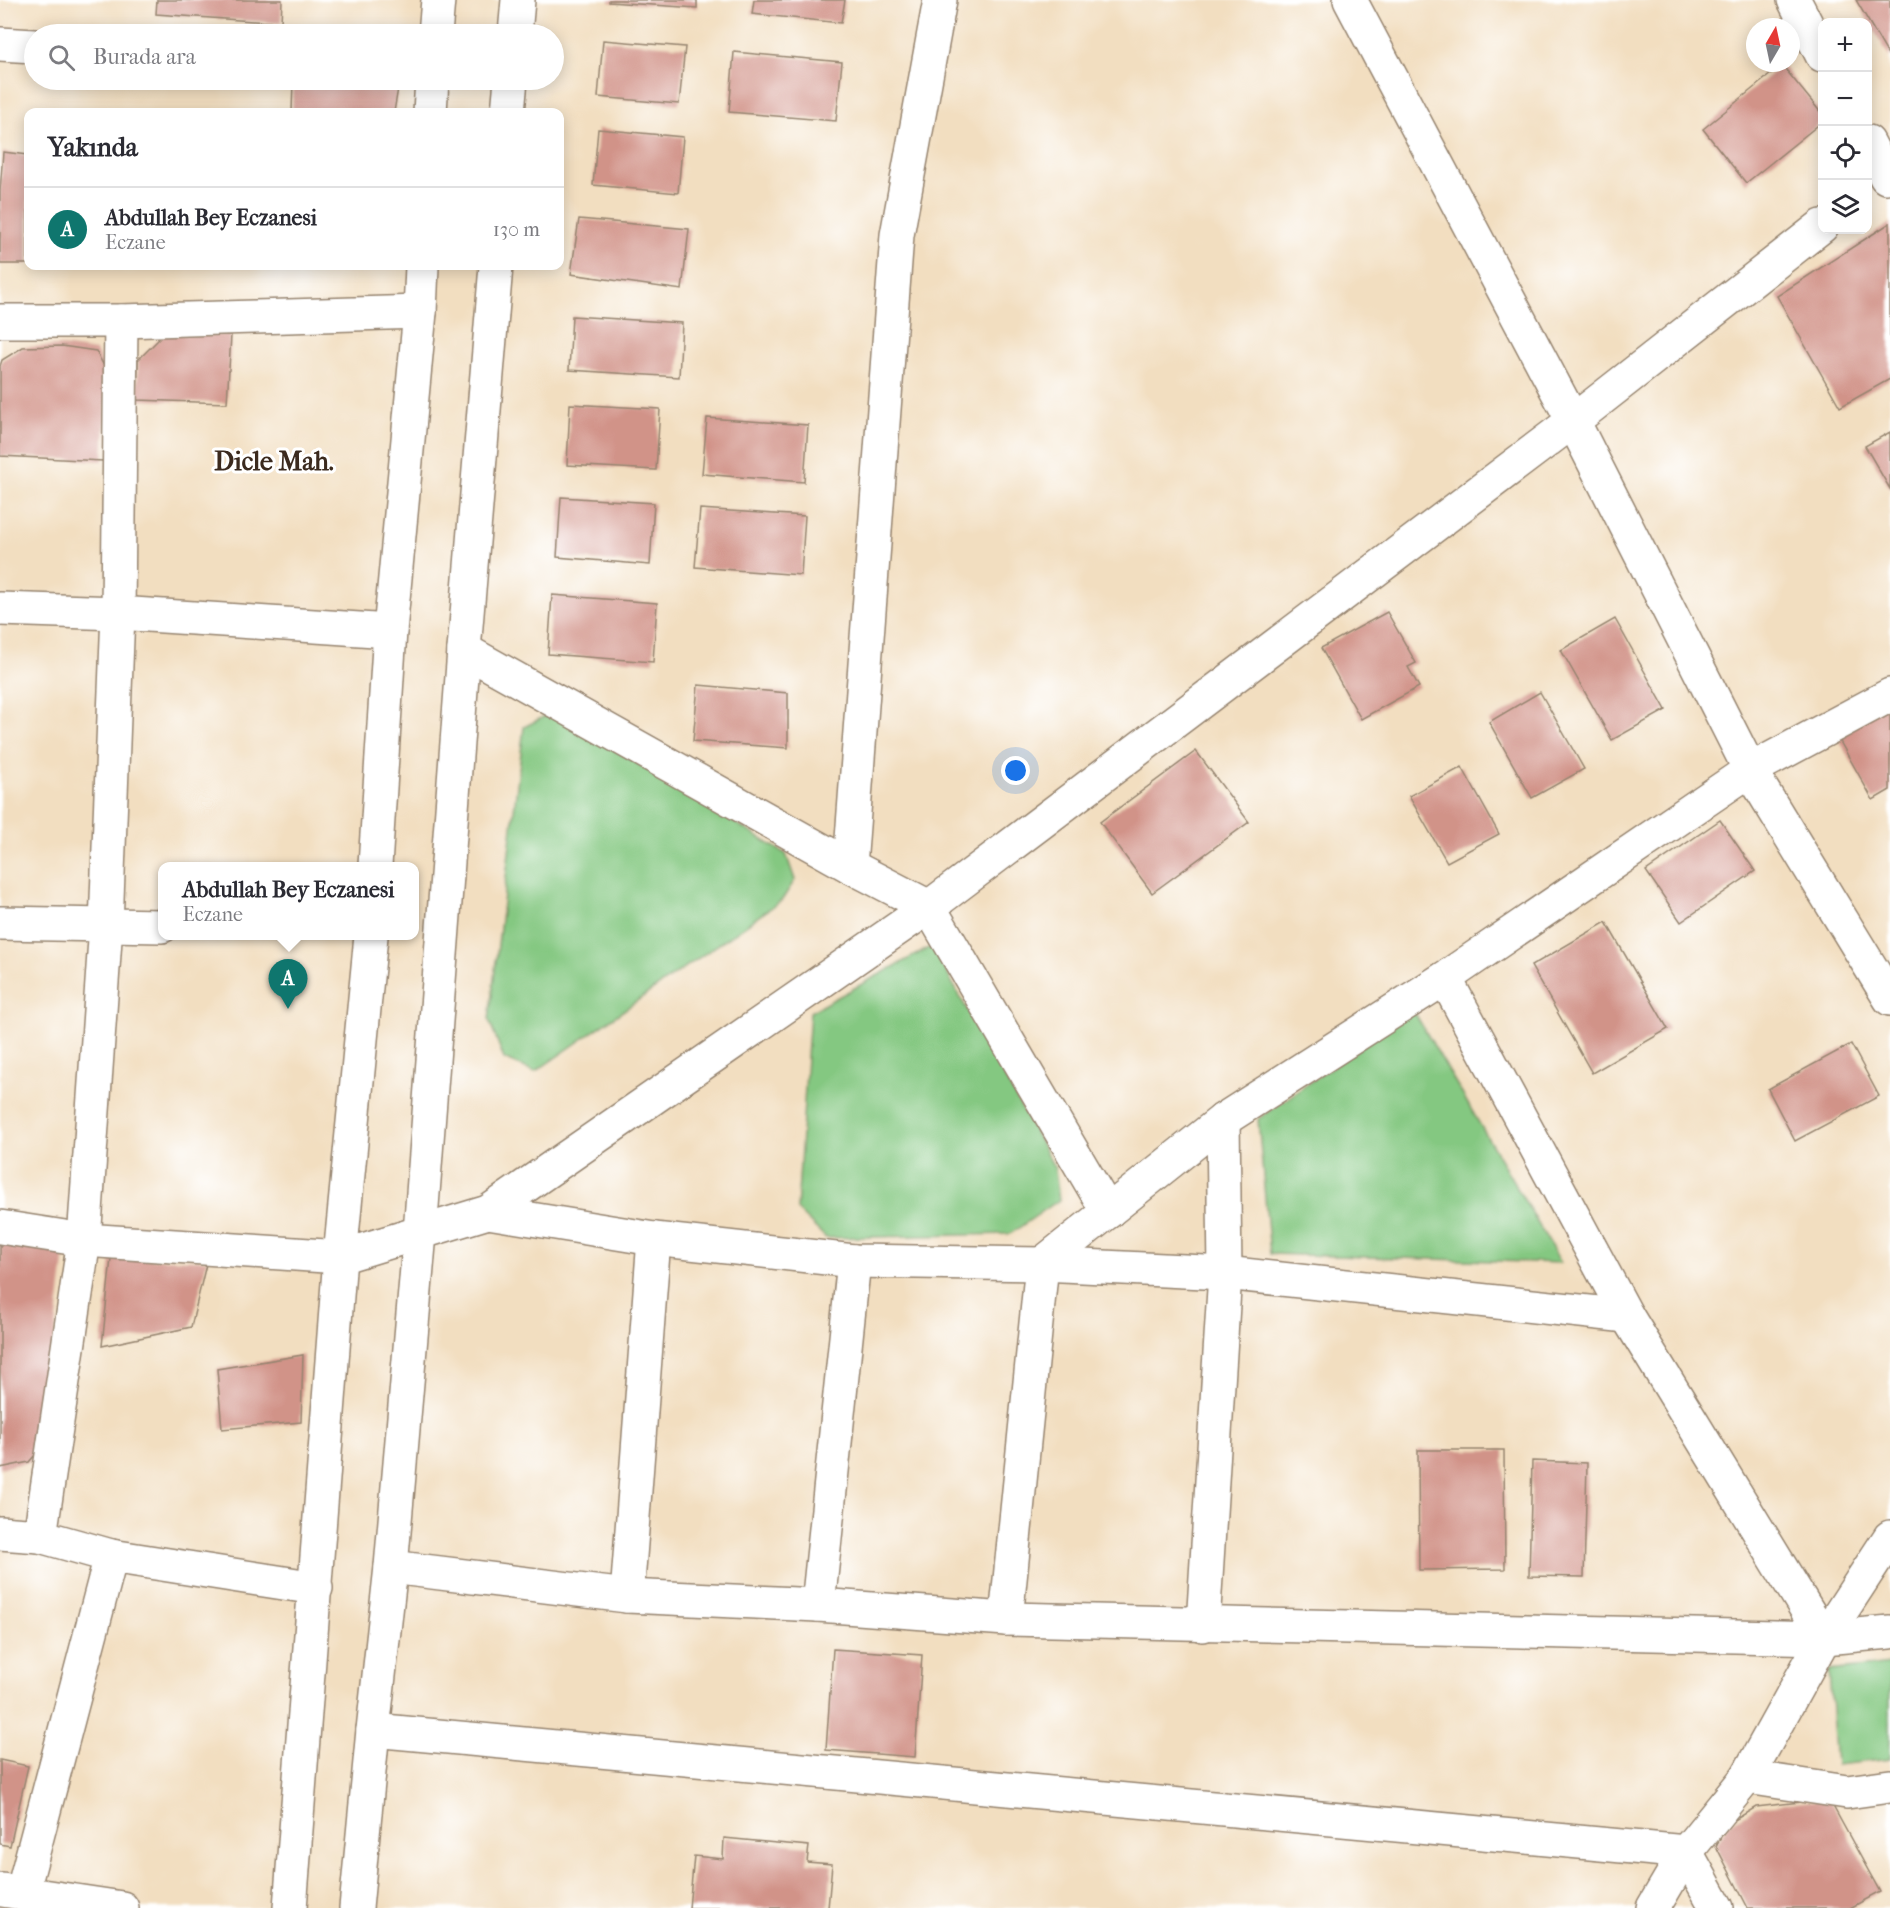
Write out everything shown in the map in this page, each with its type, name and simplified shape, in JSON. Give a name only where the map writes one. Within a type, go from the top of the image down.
[{"type":"street","points":[[436,24],[438,0]]},
{"type":"street","points":[[516,24],[518,0]]},
{"type":"street","points":[[850,866],[897,235],[940,0]]},
{"type":"street","points":[[1350,0],[1573,421],[1750,770],[1890,999]]},
{"type":"street","points":[[1794,0],[1818,47]]},
{"type":"street","points":[[0,44],[24,45]]},
{"type":"street","points":[[430,108],[431,90]]},
{"type":"street","points":[[508,108],[510,90]]},
{"type":"street","points":[[1872,154],[1881,181]]},
{"type":"street","points":[[0,1227],[84,1240],[340,1257],[488,1212],[928,907],[1573,421],[1818,229]]},
{"type":"street","points":[[375,862],[390,631],[420,312],[422,270]]},
{"type":"street","points":[[356,1908],[392,1567],[496,270]]},
{"type":"street","points":[[0,321],[121,321],[420,312]]},
{"type":"street","points":[[40,1536],[84,1240],[106,925],[118,614],[121,321]]},
{"type":"street","points":[[0,609],[390,631]]},
{"type":"street","points":[[464,650],[850,866],[928,907],[1108,1212]]},
{"type":"street","points":[[1006,1619],[1042,1264],[1223,1120],[1445,978],[1750,770],[1890,694]]},
{"type":"street","points":[[0,923],[158,927]]},
{"type":"street","points":[[290,1908],[340,1257],[371,940]]},
{"type":"street","points":[[1445,978],[1627,1316],[1824,1638]]},
{"type":"street","points":[[1203,1625],[1225,1273],[1223,1120]]},
{"type":"street","points":[[488,1212],[654,1239],[854,1261],[1042,1264],[1225,1273],[1627,1316]]},
{"type":"street","points":[[627,1596],[654,1239]]},
{"type":"street","points":[[818,1605],[854,1261]]},
{"type":"street","points":[[0,1533],[40,1536],[111,1556],[316,1588]]},
{"type":"street","points":[[1653,1908],[1686,1852],[1747,1777],[1824,1638],[1890,1537]]},
{"type":"street","points":[[111,1556],[11,1892],[122,1908]]},
{"type":"street","points":[[392,1567],[627,1596],[818,1605],[1006,1619],[1824,1638],[1890,1632]]},
{"type":"street","points":[[373,1730],[1686,1852]]},
{"type":"street","points":[[1747,1777],[1847,1792],[1890,1786]]},
{"type":"street","points":[[1686,1852],[1717,1908]]},
{"type":"green space","points":[[553,712],[786,854],[795,880],[782,900],[535,1072],[504,1059],[489,1020],[524,727]]},
{"type":"green space","points":[[932,946],[1055,1169],[1059,1200],[1010,1234],[826,1238],[797,1210],[810,1012]]},
{"type":"green space","points":[[1413,1010],[1561,1263],[1270,1254],[1258,1119]]},
{"type":"green space","points":[[1890,1664],[1890,1759],[1836,1765],[1829,1671]]},
{"type":"building","points":[[157,0],[282,0],[281,23],[156,14]]},
{"type":"building","points":[[609,0],[697,0],[697,8],[609,2]]},
{"type":"building","points":[[754,0],[845,0],[841,23],[752,14]]},
{"type":"building","points":[[1856,0],[1890,0],[1890,58],[1872,27],[1872,18],[1867,18]]},
{"type":"building","points":[[603,40],[685,47],[679,104],[598,97]]},
{"type":"building","points":[[734,52],[842,62],[836,121],[729,112]]},
{"type":"building","points":[[1773,72],[1788,72],[1818,109],[1818,125],[1746,183],[1703,129]]},
{"type":"building","points":[[293,90],[398,90],[395,108],[292,108]]},
{"type":"building","points":[[598,129],[683,137],[678,193],[593,185]]},
{"type":"building","points":[[3,152],[24,155],[24,264],[0,264],[0,191]]},
{"type":"building","points":[[579,219],[689,229],[682,290],[571,274]]},
{"type":"building","points":[[1890,223],[1890,379],[1840,407],[1777,296]]},
{"type":"building","points":[[572,316],[682,323],[679,377],[569,370]]},
{"type":"building","points":[[164,334],[231,335],[227,403],[137,400],[138,360]]},
{"type":"building","points":[[62,346],[96,351],[108,374],[103,461],[0,456],[0,366],[2,360],[23,347]]},
{"type":"building","points":[[570,404],[660,409],[656,470],[567,465]]},
{"type":"building","points":[[707,418],[808,425],[804,482],[702,474]]},
{"type":"building","points":[[1890,432],[1890,489],[1865,446]]},
{"type":"building","points":[[561,497],[654,503],[650,565],[557,557]]},
{"type":"building","points":[[700,509],[805,516],[801,575],[695,567]]},
{"type":"building","points":[[552,595],[657,603],[653,662],[548,654]]},
{"type":"building","points":[[1387,612],[1416,663],[1408,667],[1419,687],[1361,719],[1321,648]]},
{"type":"building","points":[[1615,619],[1666,710],[1612,740],[1561,650]]},
{"type":"building","points":[[698,685],[788,693],[788,748],[693,741]]},
{"type":"building","points":[[1540,692],[1584,769],[1532,798],[1489,722]]},
{"type":"building","points":[[1890,697],[1890,790],[1873,800],[1833,729]]},
{"type":"building","points":[[1196,751],[1249,822],[1152,893],[1100,822]]},
{"type":"building","points":[[1462,767],[1499,834],[1447,862],[1409,796]]},
{"type":"building","points":[[1720,820],[1755,871],[1681,922],[1646,871]]},
{"type":"building","points":[[1606,922],[1668,1029],[1592,1073],[1531,966]]},
{"type":"building","points":[[1851,1044],[1879,1096],[1795,1141],[1768,1089]]},
{"type":"building","points":[[0,1242],[48,1245],[65,1254],[41,1448],[29,1462],[0,1468]]},
{"type":"building","points":[[111,1258],[207,1260],[191,1327],[102,1346]]},
{"type":"building","points":[[303,1355],[301,1422],[222,1429],[217,1369]]},
{"type":"building","points":[[1418,1450],[1504,1450],[1505,1569],[1419,1570]]},
{"type":"building","points":[[1532,1461],[1587,1463],[1584,1577],[1529,1576]]},
{"type":"building","points":[[833,1649],[922,1655],[915,1757],[826,1750]]},
{"type":"building","points":[[0,1760],[28,1766],[10,1846],[0,1844]]},
{"type":"building","points":[[1829,1799],[1880,1892],[1850,1908],[1748,1908],[1716,1846],[1728,1824],[1756,1807]]},
{"type":"building","points":[[724,1838],[809,1846],[807,1862],[832,1864],[828,1908],[689,1908],[694,1856],[723,1859]]},
{"type":"place","name":"Abdullah Bey Eczanesi","points":[[288,1009]]},
{"type":"district","name":"Dicle Mah.","points":[[274,461]]}]
